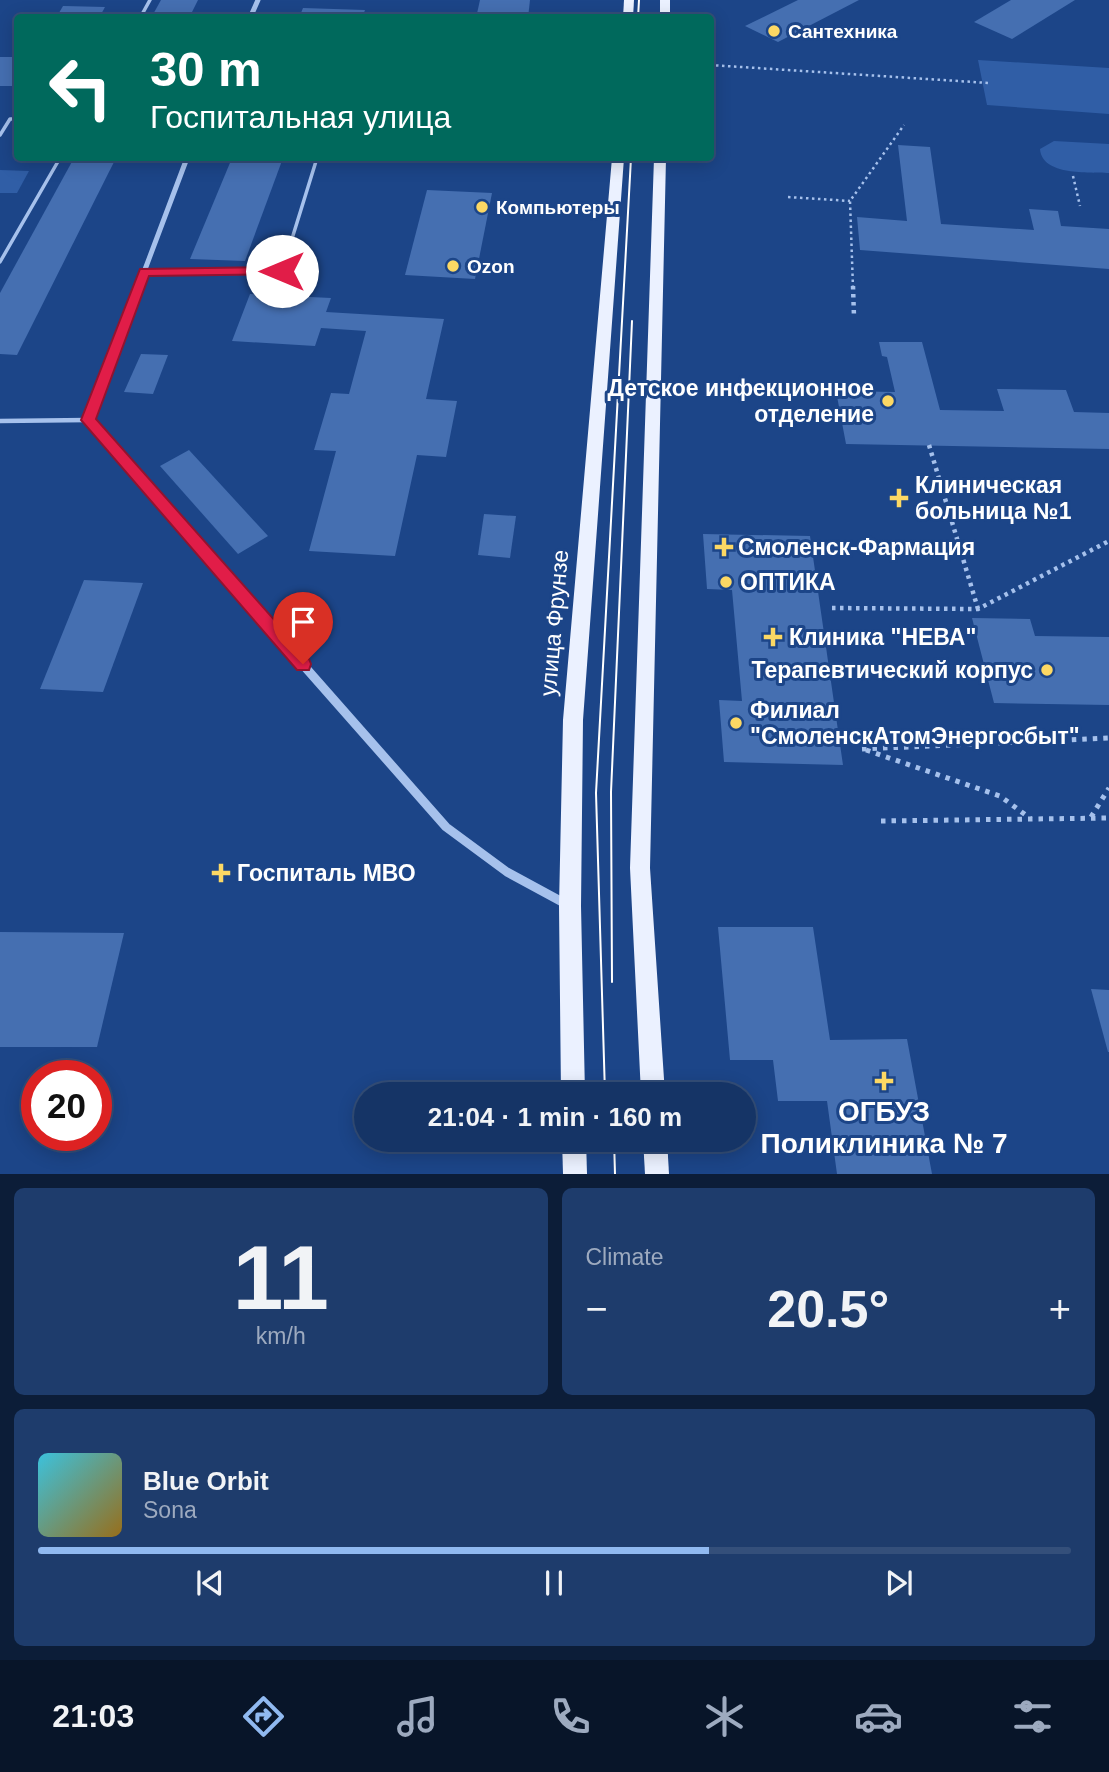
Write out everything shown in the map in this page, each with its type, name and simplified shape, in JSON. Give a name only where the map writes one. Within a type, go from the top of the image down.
[{"type":"main road","name":"улица Фрунзе","points":[[573,1082],[570,906],[573,720],[618,161]]},
{"type":"main road","points":[[652,1082],[640,868],[660,161]]},
{"type":"main road","points":[[574,1152],[575,1174]]},
{"type":"main road","points":[[656,1152],[657,1174]]},
{"type":"street","points":[[186,161],[89,420],[446,828],[508,872],[570,906]]},
{"type":"lane","points":[[0,135],[10,119],[14,119]]},
{"type":"lane","points":[[0,262],[58,161]]},
{"type":"lane","points":[[144,272],[282,271],[316,161]]},
{"type":"lane","points":[[0,421],[89,420]]},
{"type":"path","points":[[714,65],[989,83]]},
{"type":"path","points":[[854,317],[850,201],[904,125]]},
{"type":"path","points":[[1073,176],[1080,206]]},
{"type":"path","points":[[788,197],[850,201]]},
{"type":"path","points":[[929,445],[978,610]]},
{"type":"path","points":[[832,608],[978,610],[1109,541]]},
{"type":"path","points":[[1031,819],[1000,796],[862,749],[1109,738]]},
{"type":"path","points":[[1091,818],[1109,788]]},
{"type":"path","points":[[881,821],[1109,818]]},
{"type":"shaded area","points":[[978,60],[1109,68],[1109,114],[987,105]]},
{"type":"shaded area","points":[[1054,141],[1109,144],[1109,173],[1068,171],[1049,164],[1040,149]]},
{"type":"shaded area","points":[[0,170],[29,171],[17,193],[0,193]]},
{"type":"building","points":[[161,0],[198,0],[191,14],[153,14]]},
{"type":"building","points":[[480,0],[530,0],[528,14],[477,14]]},
{"type":"building","points":[[798,0],[859,0],[778,42],[745,26]]},
{"type":"building","points":[[1011,0],[1075,0],[1012,39],[974,22]]},
{"type":"building","points":[[63,6],[105,7],[101,14],[58,14]]},
{"type":"building","points":[[303,8],[365,10],[364,14],[301,14]]},
{"type":"building","points":[[0,57],[14,57],[14,86],[0,86]]},
{"type":"building","points":[[898,145],[930,147],[941,224],[1034,230],[1029,209],[1058,211],[1061,226],[1109,229],[1109,269],[860,250],[857,217],[907,221]]},
{"type":"building","points":[[72,161],[114,161],[17,355],[0,354],[0,293]]},
{"type":"building","points":[[231,161],[282,161],[245,261],[190,259]]},
{"type":"building","points":[[427,190],[492,193],[475,279],[405,275]]},
{"type":"building","points":[[250,294],[331,298],[326,312],[444,319],[426,399],[457,401],[446,457],[417,455],[395,556],[309,551],[336,451],[314,450],[331,393],[349,394],[366,331],[321,328],[315,346],[232,341]]},
{"type":"building","name":"Детское инфекционное отделение","points":[[879,342],[922,342],[940,410],[1004,411],[997,389],[1066,390],[1074,412],[1109,413],[1109,449],[846,444],[836,391],[895,392],[887,357],[882,356]]},
{"type":"building","points":[[141,354],[168,355],[153,394],[124,392]]},
{"type":"building","points":[[189,450],[268,536],[238,554],[160,466]]},
{"type":"building","points":[[484,514],[516,516],[510,558],[478,555]]},
{"type":"building","points":[[703,534],[810,536],[843,765],[724,762],[719,700],[742,701],[732,590],[707,589]]},
{"type":"building","points":[[84,580],[143,583],[103,692],[40,689]]},
{"type":"building","name":"Терапевтический корпус","points":[[972,618],[1030,619],[1035,636],[1109,637],[1109,705],[994,703]]},
{"type":"building","points":[[718,927],[813,927],[830,1040],[907,1039],[932,1174],[837,1174],[827,1101],[778,1101],[773,1060],[730,1060]]},
{"type":"building","points":[[0,932],[124,933],[97,1047],[0,1047]]},
{"type":"building","points":[[1091,989],[1109,990],[1109,1052],[1108,1052]]},
{"type":"tram line","points":[[638,14],[639,0]]},
{"type":"tram line","points":[[605,1082],[596,793],[631,161]]},
{"type":"tram line","points":[[612,982],[611,792],[632,321]]},
{"type":"tram line","points":[[614,1152],[615,1174]]},
{"type":"place","name":"Сантехника","points":[[774,31]]},
{"type":"place","name":"Компьютеры","points":[[482,207]]},
{"type":"place","name":"Ozon","points":[[453,266]]},
{"type":"place","name":"Детское инфекционное отделение","points":[[888,401]]},
{"type":"place","name":"Клиническая больница №1","points":[[899,498]]},
{"type":"place","name":"Смоленск-Фармация","points":[[724,547]]},
{"type":"place","name":"ОПТИКА","points":[[726,582]]},
{"type":"place","name":"Клиника \"НЕВА\"","points":[[773,637]]},
{"type":"place","name":"Терапевтический корпус","points":[[1047,670]]},
{"type":"place","name":"Филиал \"СмоленскАтомЭнергосбыт\"","points":[[736,723]]},
{"type":"place","name":"Госпиталь МВО","points":[[221,873]]},
{"type":"place","name":"ОГБУЗ Поликлиника № 7","points":[[884,1081]]},
{"type":"route","points":[[282,271],[144,272],[89,420],[303,664]]}]
